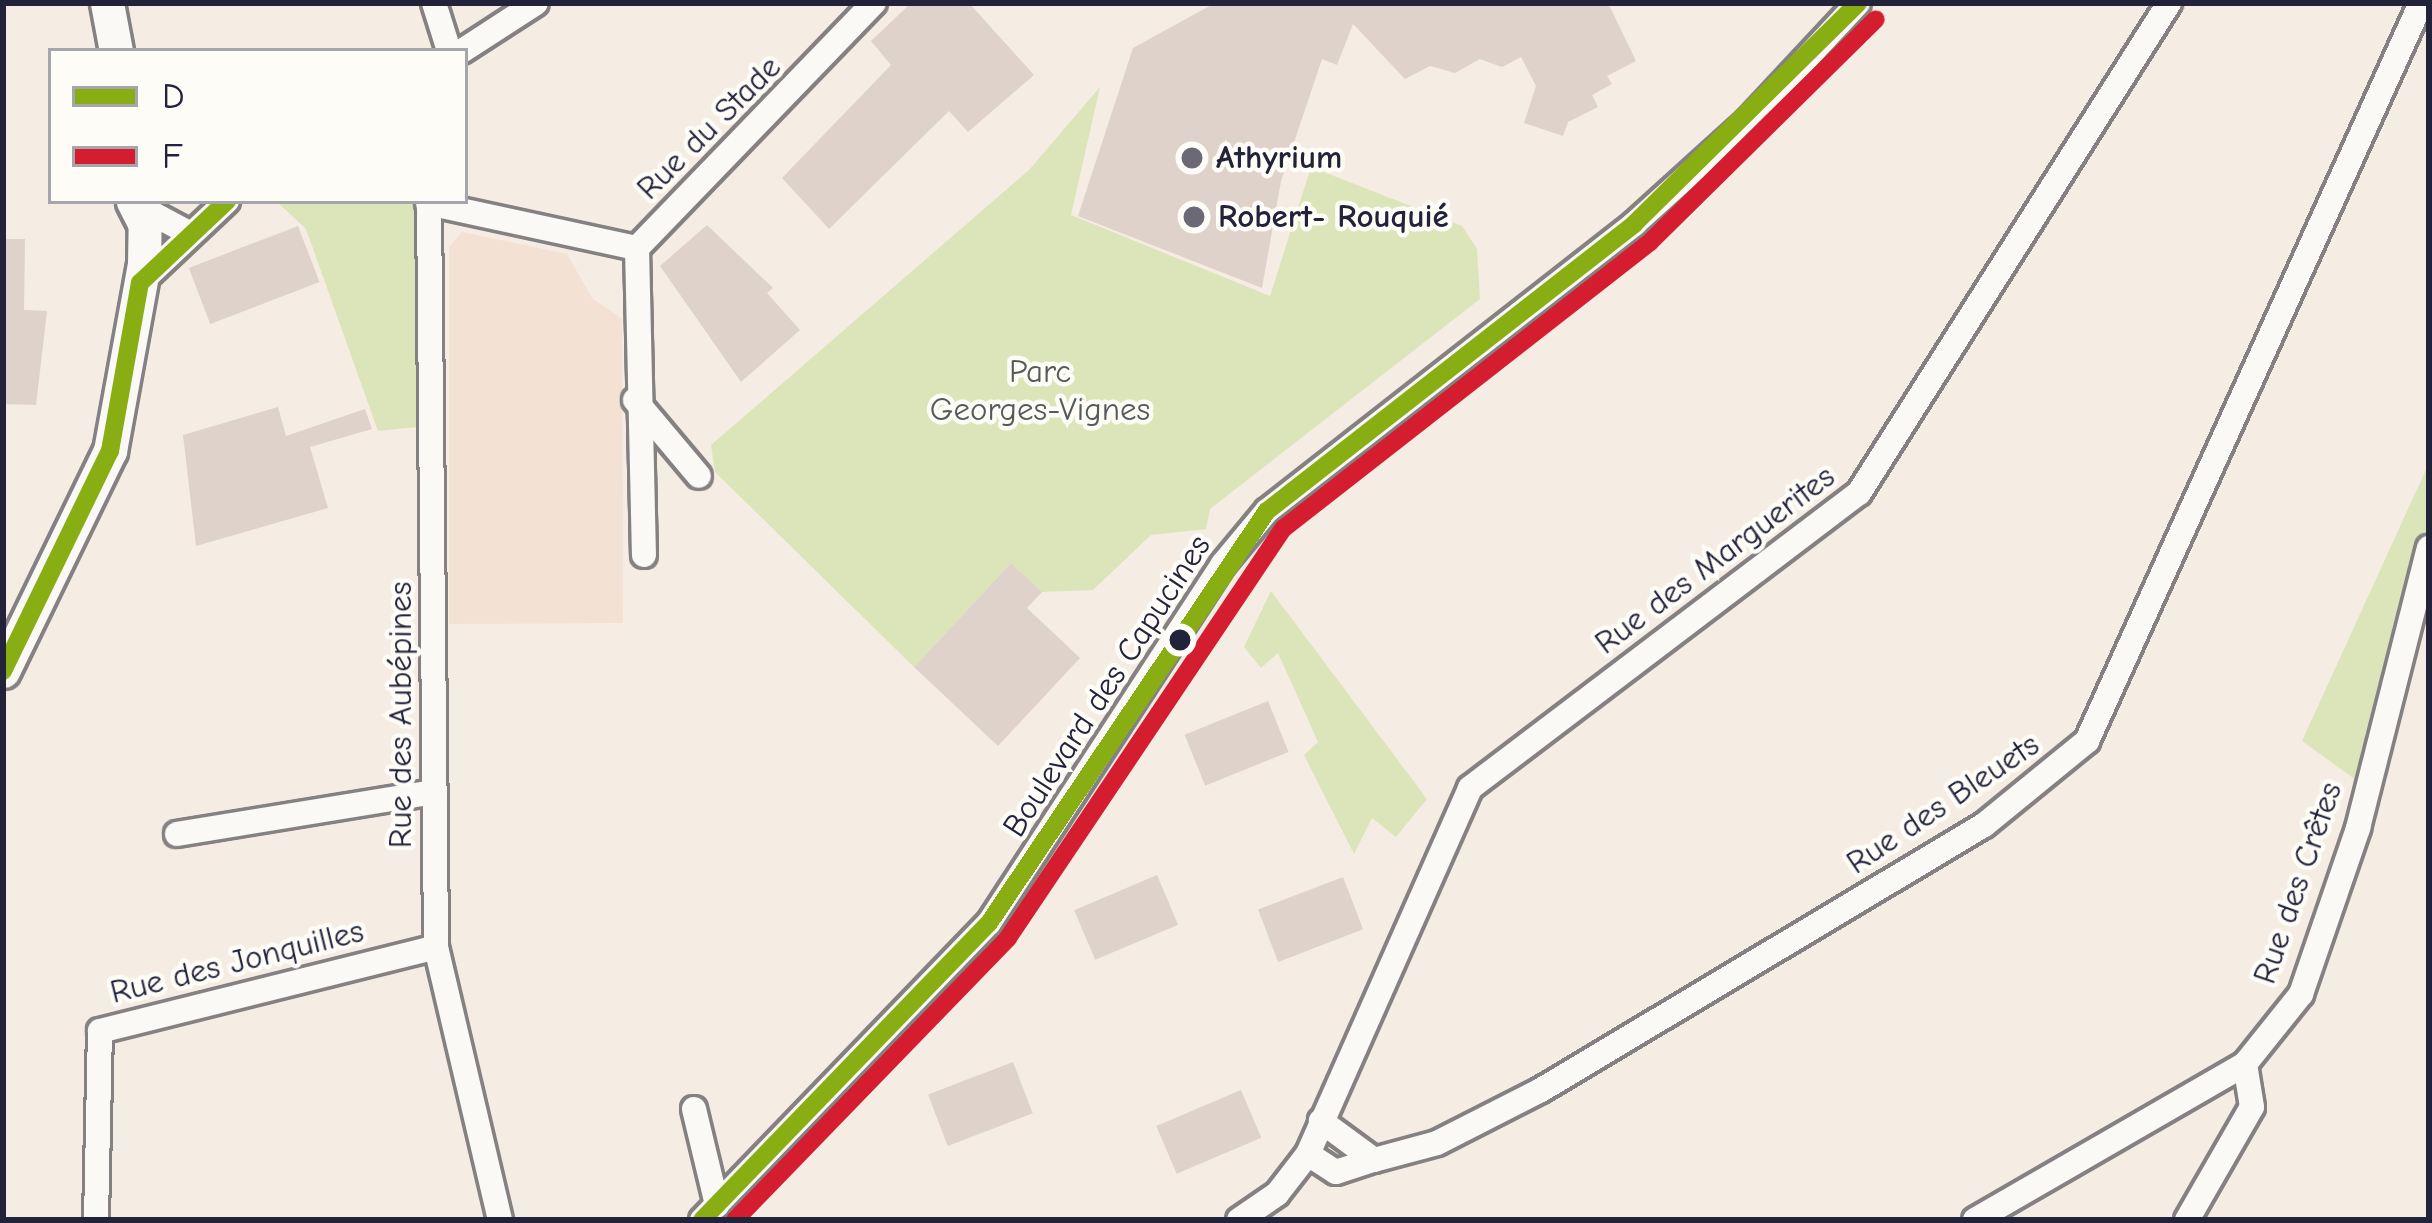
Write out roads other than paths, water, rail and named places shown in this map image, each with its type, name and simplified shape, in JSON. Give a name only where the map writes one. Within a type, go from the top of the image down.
[{"type":"main road","points":[[107,3],[115,48]]},
{"type":"main road","points":[[3,671],[110,451],[140,283],[145,225],[133,206]]},
{"type":"street","points":[[434,3],[448,48]]},
{"type":"street","points":[[467,48],[536,3]]},
{"type":"street","name":"Rue du Stade","points":[[437,204],[637,248],[874,3]]},
{"type":"street","name":"Boulevard des Capucines","points":[[710,1212],[988,922],[1223,564],[1267,512],[1634,224],[1748,121],[1858,3]]},
{"type":"street","name":"Rue des Marguerites","points":[[1308,1154],[1470,788],[1859,493],[2169,3]]},
{"type":"street","name":"Rue des Bleuets","points":[[1308,1154],[1336,1172],[1437,1143],[1541,1090],[1984,825],[2087,741],[2421,3]]},
{"type":"street","points":[[140,283],[187,232],[223,204]]},
{"type":"street","name":"Rue des Aubépines","points":[[428,204],[436,947],[500,1220]]},
{"type":"street","points":[[133,206],[187,232]]},
{"type":"street","points":[[637,248],[635,400],[644,555]]},
{"type":"street","points":[[635,400],[699,476]]},
{"type":"street","name":"Rue des Crêtes","points":[[1975,1220],[2245,1064],[2301,994],[2358,828],[2429,548]]},
{"type":"street","points":[[177,834],[434,792]]},
{"type":"street","name":"Rue des Jonquilles","points":[[96,1220],[92,1048],[100,1031],[436,947]]},
{"type":"street","points":[[2187,1220],[2252,1107],[2245,1064]]},
{"type":"street","points":[[694,1109],[710,1212]]},
{"type":"street","points":[[1321,1121],[1374,1160]]},
{"type":"street","points":[[1240,1220],[1276,1194],[1308,1154]]},
{"type":"place","name":"Athyrium","points":[[1192,158]]},
{"type":"place","name":"Robert- Rouquié","points":[[1194,217]]},
{"type":"park label","name":"Parc Georges-Vignes","points":[[1040,391]]}]
